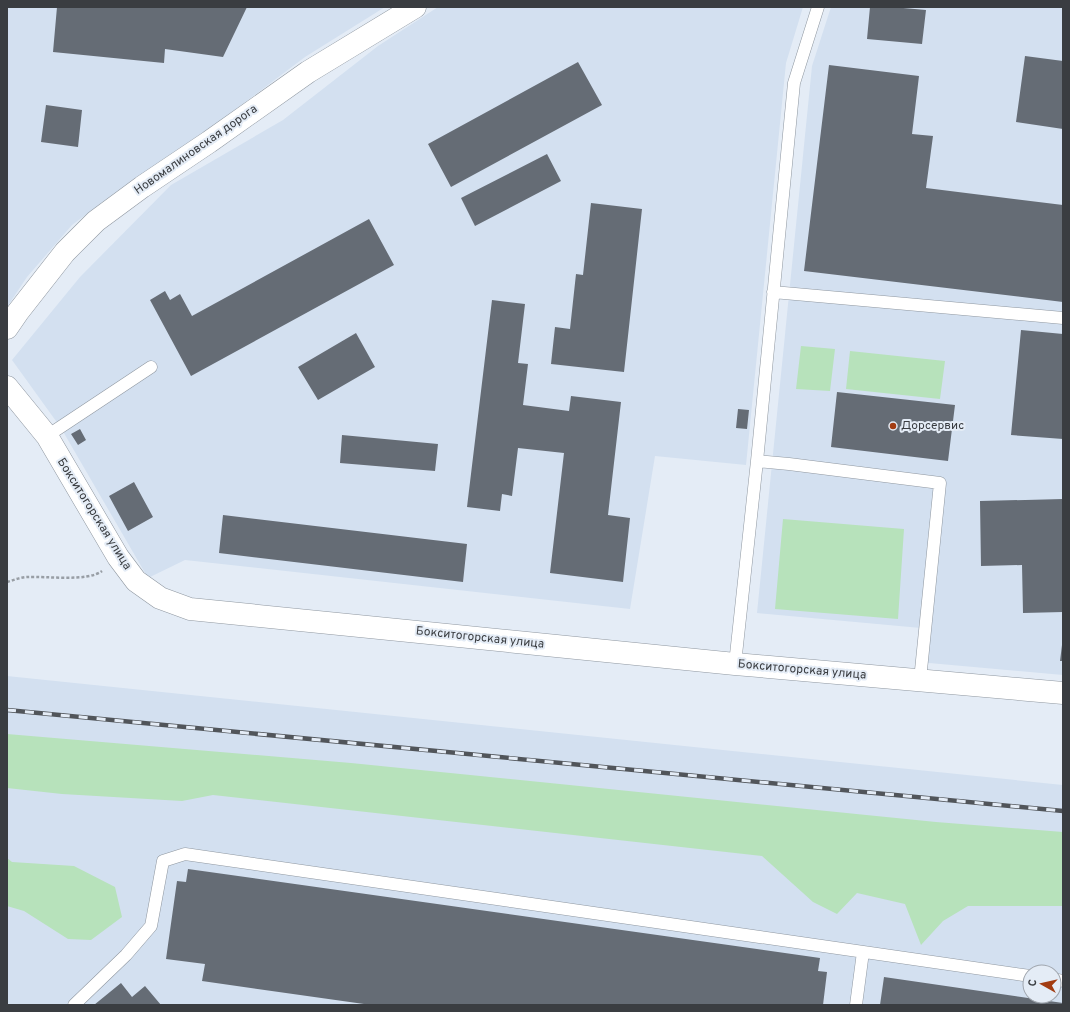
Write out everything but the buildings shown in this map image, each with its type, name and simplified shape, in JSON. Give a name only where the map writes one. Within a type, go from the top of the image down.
[{"type":"street","name":"Новомалиновская дорога","points":[[7,328],[65,252],[96,221],[142,187],[308,72],[415,7]]},
{"type":"street","name":"Бокситогорская улица","points":[[7,387],[47,436],[118,557],[136,581],[160,598],[190,609],[735,664],[1063,693]]},
{"type":"lane","points":[[735,664],[757,461],[794,82],[818,7]]},
{"type":"lane","points":[[773,292],[1063,318]]},
{"type":"lane","points":[[47,436],[151,367]]},
{"type":"lane","points":[[757,461],[940,483],[919,642],[920,680]]},
{"type":"lane","points":[[74,1005],[126,955],[151,926],[163,861],[185,854],[1022,975]]},
{"type":"lane","points":[[856,1005],[863,952]]},
{"type":"path","points":[[7,582],[27,576],[57,578],[99,574],[118,557]]},
{"type":"shaded area","points":[[7,7],[385,7],[305,57],[224,118],[120,189],[72,225],[27,277],[7,307]]},
{"type":"shaded area","points":[[438,7],[803,7],[786,63],[746,465],[655,456],[630,609],[185,560],[148,578],[61,428],[12,360],[80,277],[171,185],[283,120],[378,46]]},
{"type":"shaded area","points":[[831,7],[1063,7],[1063,675],[918,662],[921,628],[757,613],[812,66]]},
{"type":"shaded area","points":[[7,676],[1063,785],[1063,1005],[7,1005]]},
{"type":"green space","points":[[801,346],[835,349],[830,391],[796,389]]},
{"type":"green space","points":[[850,351],[945,361],[940,399],[846,389]]},
{"type":"green space","points":[[783,519],[904,529],[898,619],[775,609]]},
{"type":"green space","points":[[7,734],[351,763],[936,822],[1063,832],[1063,906],[968,906],[943,921],[921,945],[905,904],[857,893],[837,914],[813,902],[762,856],[213,795],[182,801],[62,794],[7,788]]},
{"type":"green space","points":[[7,858],[12,862],[74,866],[115,887],[122,917],[91,940],[68,939],[24,911],[7,906]]},
{"type":"railway","points":[[7,710],[1063,811]]},
{"type":"place","name":"Дорсервис","points":[[893,426]]}]
